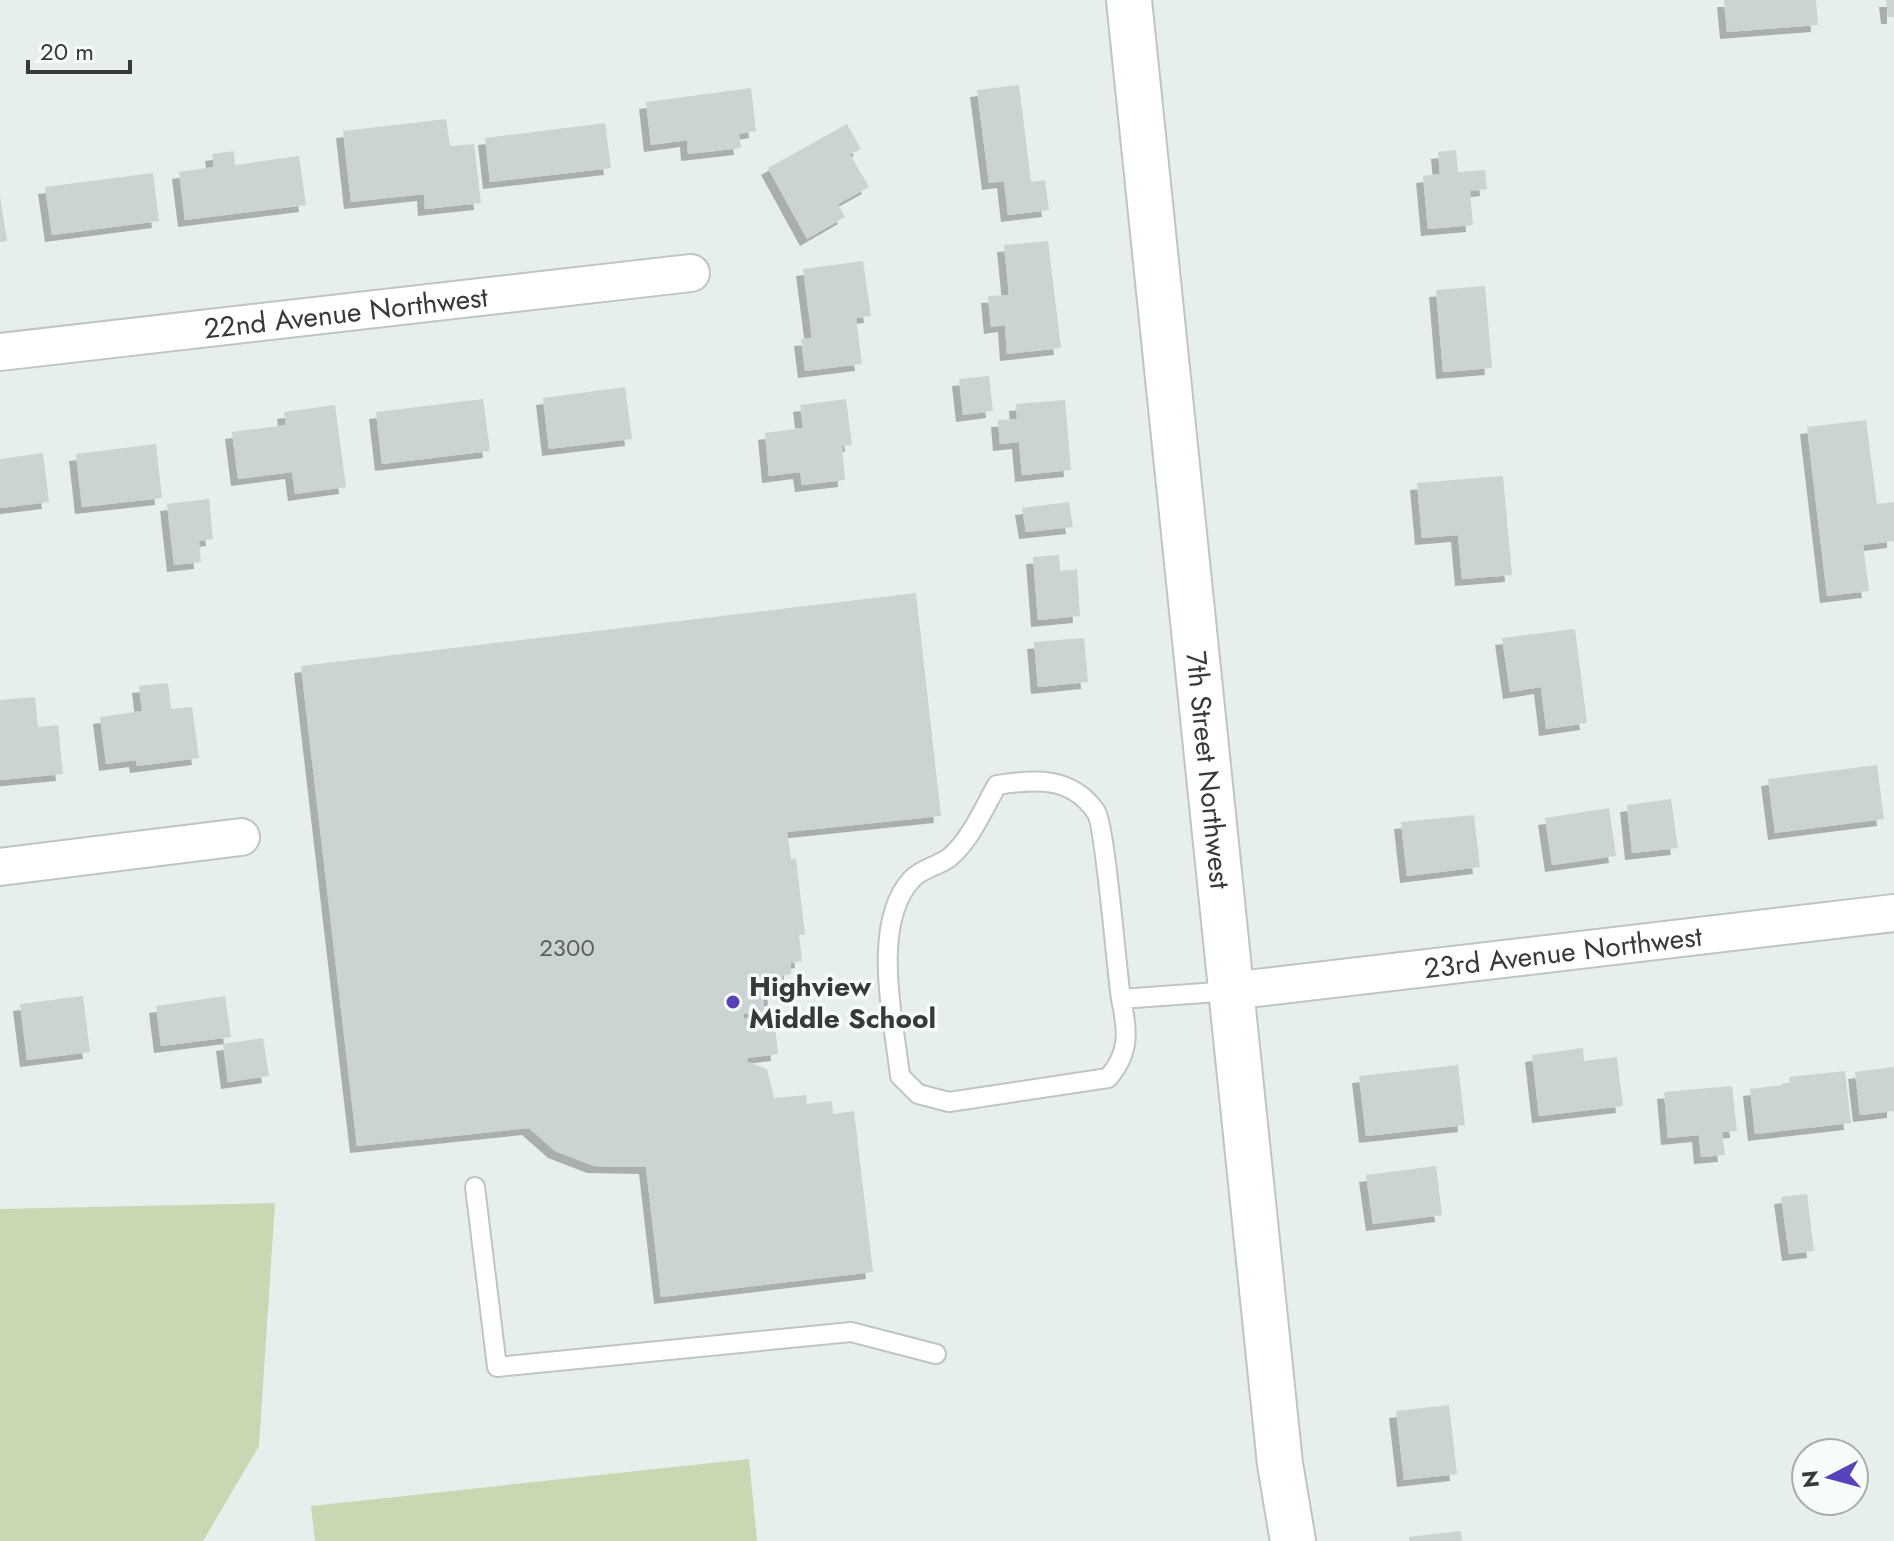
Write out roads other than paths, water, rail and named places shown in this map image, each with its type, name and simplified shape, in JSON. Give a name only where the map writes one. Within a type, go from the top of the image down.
[{"type":"street","name":"7th Street Northwest","points":[[1129,0],[1280,1464],[1293,1541]]},
{"type":"street","name":"22nd Avenue Northwest","points":[[0,352],[691,273]]},
{"type":"street","points":[[0,867],[241,837]]},
{"type":"street","name":"23rd Avenue Northwest","points":[[1231,991],[1894,913]]},
{"type":"lane","points":[[1049,780],[1074,790],[1098,813],[1121,999],[1128,1028],[1124,1060],[1108,1078],[949,1102],[918,1094],[900,1076],[886,950],[899,897],[914,876],[949,857],[974,826],[997,785],[1049,780]]},
{"type":"lane","points":[[1121,999],[1231,991]]},
{"type":"lane","points":[[475,1187],[497,1367],[851,1332],[936,1354]]},
{"type":"place","name":"Highview Middle School","points":[[733,1002]]}]
